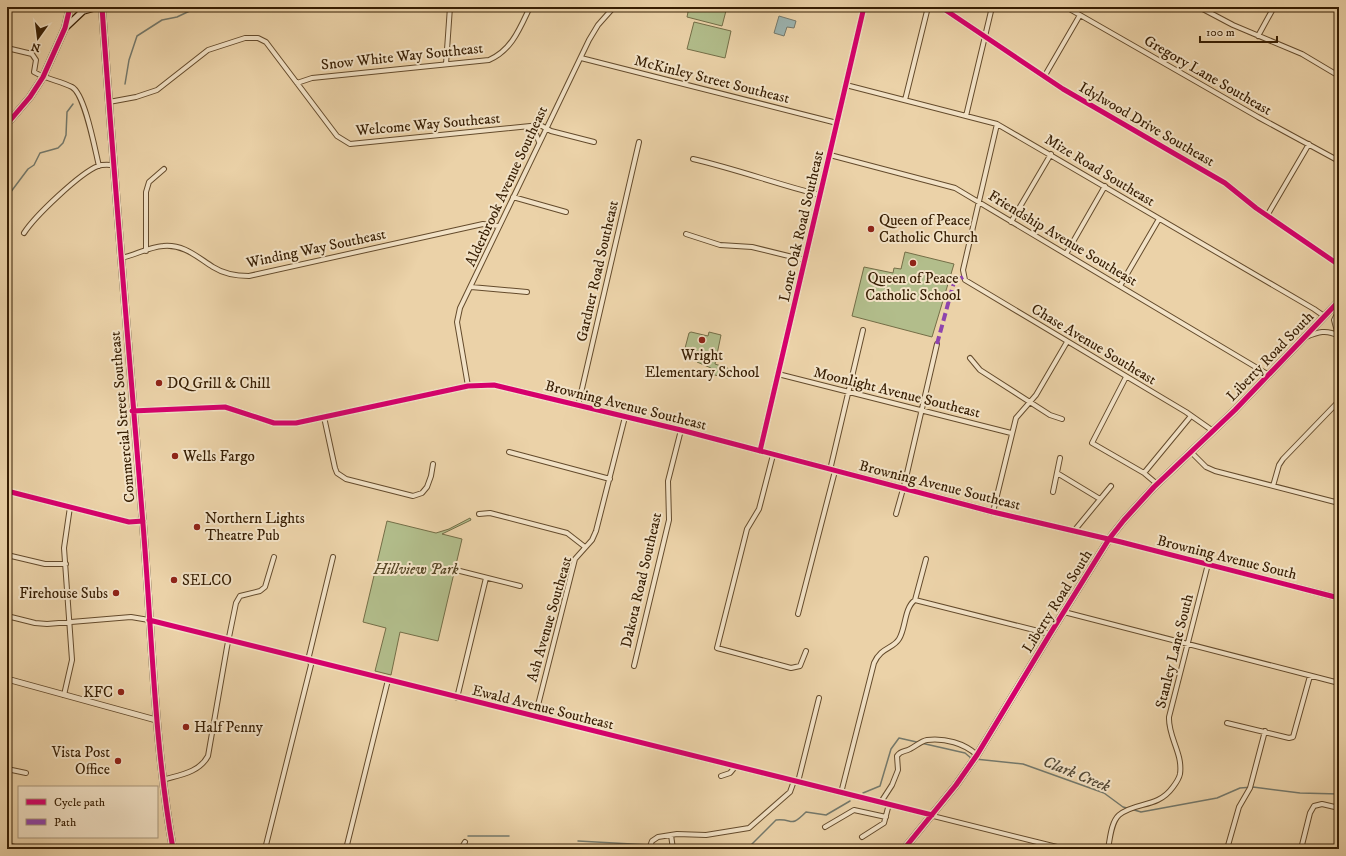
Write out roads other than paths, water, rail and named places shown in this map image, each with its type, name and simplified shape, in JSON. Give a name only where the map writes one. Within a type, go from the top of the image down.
[{"type":"main road","points":[[7,124],[26,102],[43,77],[65,28],[70,7]]},
{"type":"main road","points":[[65,28],[84,9],[97,7]]},
{"type":"main road","name":"Commercial Street Southeast","points":[[102,7],[132,411],[143,521],[156,720],[162,780],[173,849]]},
{"type":"main road","name":"Liberty Road South","points":[[904,849],[932,815],[977,755],[1109,539],[1137,504],[1269,375],[1339,301]]},
{"type":"street","points":[[446,64],[446,46],[450,7]]},
{"type":"street","name":"Snow White Way Southeast","points":[[297,83],[312,78],[484,61],[501,54],[513,41],[530,7]]},
{"type":"street","name":"Alderbrook Avenue Southeast","points":[[468,386],[457,318],[460,308],[538,142],[593,32],[614,7]]},
{"type":"street","name":"Lone Oak Road Southeast","points":[[760,451],[864,7]]},
{"type":"street","points":[[906,100],[928,7]]},
{"type":"street","name":"Idylwood Drive Southeast","points":[[941,7],[1044,77],[1225,183],[1252,205],[1268,214],[1339,265]]},
{"type":"street","points":[[966,116],[992,7]]},
{"type":"street","name":"Gregory Lane Southeast","points":[[1066,7],[1258,118],[1339,161]]},
{"type":"street","points":[[1258,36],[1274,7]]},
{"type":"street","points":[[1202,8],[1258,36],[1302,54],[1339,76]]},
{"type":"street","points":[[1044,77],[1080,15]]},
{"type":"street","name":"Welcome Way Southeast","points":[[109,102],[151,93],[169,81],[208,50],[253,37],[266,42],[337,136],[350,144],[540,125],[545,129],[594,142]]},
{"type":"street","points":[[7,48],[32,54],[36,60],[34,72],[43,77],[71,87],[79,94],[89,125],[99,166]]},
{"type":"street","name":"McKinley Street Southeast","points":[[581,58],[837,123]]},
{"type":"street","name":"Mize Road Southeast","points":[[846,85],[997,124],[1308,305],[1324,316]]},
{"type":"street","points":[[979,202],[997,124]]},
{"type":"street","points":[[529,127],[536,134],[538,142]]},
{"type":"street","name":"Gardner Road Southeast","points":[[578,406],[639,142]]},
{"type":"street","points":[[1268,214],[1309,144]]},
{"type":"street","points":[[1011,222],[1050,154]]},
{"type":"street","name":"Friendship Avenue Southeast","points":[[830,155],[955,188],[1269,375]]},
{"type":"street","points":[[693,159],[732,168],[768,182],[820,195]]},
{"type":"street","points":[[24,233],[31,223],[73,184],[99,166],[114,164]]},
{"type":"street","points":[[146,251],[146,192],[149,182],[164,169]]},
{"type":"street","points":[[1066,254],[1105,186]]},
{"type":"street","points":[[513,197],[566,212]]},
{"type":"street","name":"Chase Avenue Southeast","points":[[979,202],[963,276],[968,283],[1191,416],[1213,431]]},
{"type":"street","points":[[1120,286],[1159,219]]},
{"type":"street","name":"Winding Way Southeast","points":[[121,258],[163,246],[182,248],[194,253],[220,270],[234,275],[249,276],[482,224],[498,226]]},
{"type":"street","points":[[686,234],[720,245],[758,248],[805,260]]},
{"type":"street","points":[[471,287],[527,292]]},
{"type":"street","points":[[1339,310],[1334,320],[1339,336]]},
{"type":"street","points":[[798,614],[863,330]]},
{"type":"street","points":[[1306,337],[1320,331],[1329,332],[1339,336]]},
{"type":"street","points":[[993,512],[1011,433],[1016,418],[1036,395],[1067,342]]},
{"type":"street","points":[[896,514],[937,344]]},
{"type":"street","points":[[970,358],[980,370],[1050,415],[1062,419]]},
{"type":"street","name":"Moonlight Avenue Southeast","points":[[778,374],[1011,433]]},
{"type":"street","points":[[1126,377],[1092,443],[1144,474],[1157,484]]},
{"type":"street","name":"Browning Avenue Southeast","points":[[132,411],[225,407],[261,419],[284,424],[324,417],[468,386],[505,387],[680,430],[993,512],[1109,539]]},
{"type":"street","points":[[1273,486],[1279,465],[1283,459],[1339,401]]},
{"type":"street","points":[[1144,474],[1191,416]]},
{"type":"street","points":[[324,417],[337,474],[346,479],[407,495],[418,495],[424,491],[430,482],[433,464]]},
{"type":"street","name":"Ash Avenue Southeast","points":[[535,717],[575,559],[592,540],[596,531],[625,417]]},
{"type":"street","name":"Dakota Road Southeast","points":[[634,666],[669,520],[668,481],[680,430]]},
{"type":"street","points":[[509,452],[610,479]]},
{"type":"street","points":[[1191,452],[1211,469],[1339,503]]},
{"type":"street","points":[[773,455],[759,508],[747,529],[718,648],[792,668],[800,666],[806,651]]},
{"type":"street","points":[[1053,492],[1060,458]]},
{"type":"street","points":[[1057,473],[1100,499]]},
{"type":"street","points":[[1074,531],[1111,486]]},
{"type":"street","points":[[7,491],[129,522],[143,521]]},
{"type":"street","points":[[64,695],[72,660],[71,623],[64,548],[70,507]]},
{"type":"street","points":[[479,514],[490,513],[560,530],[573,536],[585,547]]},
{"type":"street","name":"Browning Avenue South","points":[[1109,539],[1339,598]]},
{"type":"street","points":[[7,555],[45,564],[66,564]]},
{"type":"street","points":[[162,780],[192,771],[203,764],[208,756],[228,640],[238,599],[245,594],[266,587],[274,557]]},
{"type":"street","points":[[265,849],[312,665],[310,656],[333,557]]},
{"type":"street","points":[[841,793],[874,663],[882,651],[899,640],[910,605],[915,600],[926,559]]},
{"type":"street","name":"Stanley Lane South","points":[[1108,849],[1115,822],[1120,814],[1158,801],[1169,792],[1180,776],[1180,757],[1170,728],[1170,717],[1208,564]]},
{"type":"street","points":[[452,569],[520,586]]},
{"type":"street","points":[[457,698],[486,578]]},
{"type":"street","points":[[915,600],[1050,634]]},
{"type":"street","points":[[1064,612],[1339,683]]},
{"type":"street","name":"Ewald Avenue Southeast","points":[[7,616],[41,624],[71,623],[131,617],[149,620],[1065,849]]},
{"type":"street","points":[[1227,723],[1289,738],[1294,737],[1310,676]]},
{"type":"street","points":[[7,679],[156,720]]},
{"type":"street","points":[[346,849],[388,680]]},
{"type":"street","points":[[649,849],[650,844],[655,839],[671,835],[706,835],[751,827],[790,792],[796,782],[819,698]]},
{"type":"street","points":[[1227,849],[1239,807],[1250,788],[1265,731]]},
{"type":"street","points":[[881,802],[897,772],[897,756],[902,751],[909,750],[928,740],[943,740],[967,747],[977,755]]},
{"type":"street","points":[[721,776],[730,774],[735,767]]},
{"type":"street","points":[[7,768],[26,773]]},
{"type":"street","points":[[862,837],[884,823],[889,804]]},
{"type":"street","points":[[1301,849],[1310,813],[1314,806],[1322,804],[1339,808]]},
{"type":"street","points":[[826,827],[854,810],[886,817]]},
{"type":"street","points":[[671,835],[673,849]]},
{"type":"street","points":[[462,849],[465,842]]},
{"type":"street","points":[[1035,849],[1037,842]]},
{"type":"street","points":[[7,845],[22,849]]},
{"type":"water","points":[[779,16],[796,21],[794,28],[787,27],[784,36],[774,33]]},
{"type":"waterway","points":[[125,84],[129,60],[137,36],[162,20],[177,17],[198,7]]},
{"type":"waterway","points":[[7,197],[28,169],[34,165],[40,153],[58,148],[63,143],[66,135],[67,112],[73,104]]},
{"type":"waterway","name":"Clark Creek","points":[[863,793],[880,786],[891,749],[899,738],[965,753],[972,759]]},
{"type":"waterway","name":"Clark Creek","points":[[975,759],[1023,764],[1104,793],[1123,807],[1127,808]]},
{"type":"waterway","name":"Clark Creek","points":[[1131,809],[1141,812],[1217,798],[1240,788],[1253,787],[1300,793],[1339,794]]},
{"type":"waterway","name":"Clark Creek","points":[[747,849],[776,820],[791,822],[797,820],[806,812],[826,815],[850,801]]},
{"type":"waterway","points":[[468,836],[509,836]]},
{"type":"waterway","name":"Clark Creek","points":[[578,841],[650,845],[660,849]]},
{"type":"place","name":"Queen of Peace Catholic Church","points":[[871,229]]},
{"type":"place","name":"Queen of Peace Catholic School","points":[[913,263]]},
{"type":"place","name":"Wright Elementary School","points":[[702,340]]},
{"type":"place","name":"DQ Grill & Chill","points":[[159,383]]},
{"type":"place","name":"Wells Fargo","points":[[175,456]]},
{"type":"place","name":"Northern Lights Theatre Pub","points":[[197,527]]},
{"type":"place","name":"SELCO","points":[[174,580]]},
{"type":"place","name":"Firehouse Subs","points":[[116,593]]},
{"type":"place","name":"KFC","points":[[121,692]]},
{"type":"place","name":"Half Penny","points":[[186,727]]},
{"type":"place","name":"Vista Post Office","points":[[118,761]]},
{"type":"park label","name":"Hillview Park","points":[[416,569]]}]
